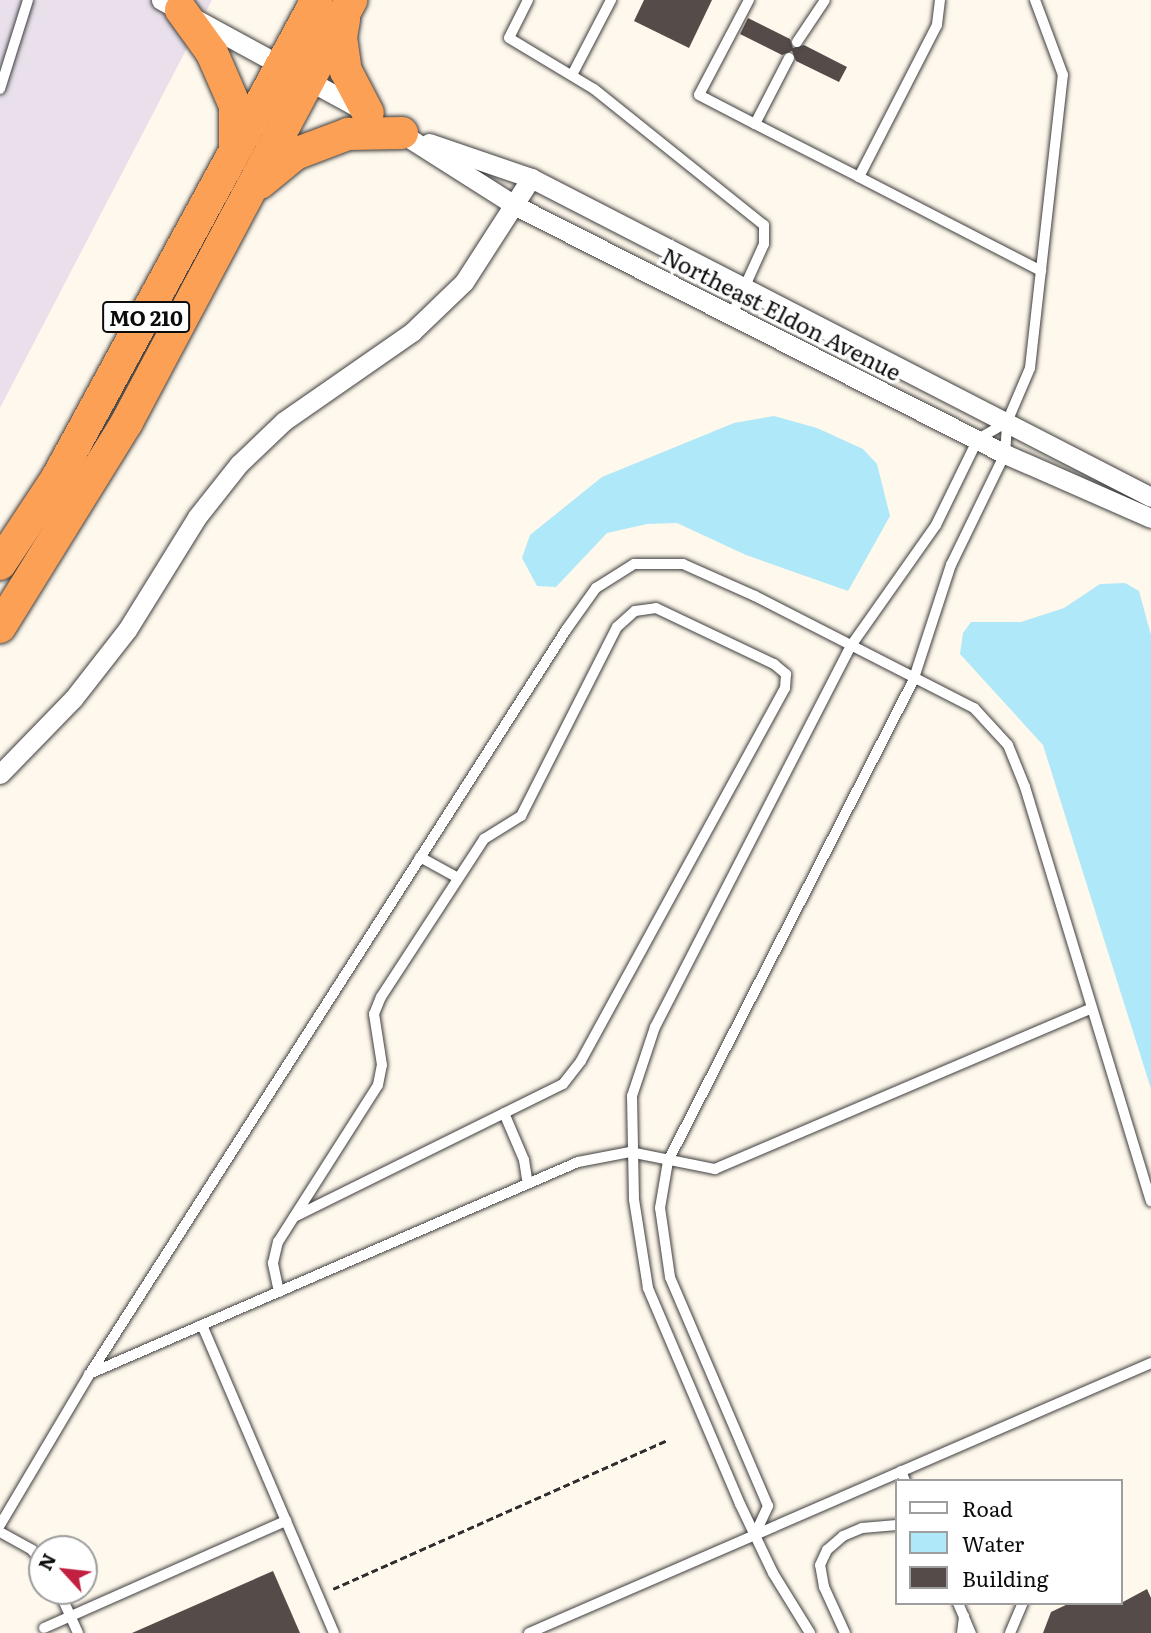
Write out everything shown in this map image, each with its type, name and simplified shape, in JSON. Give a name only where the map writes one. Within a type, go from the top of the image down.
[{"type":"highway","name":"MO 210","points":[[0,564],[57,478],[235,157],[296,73],[338,3]]},
{"type":"highway","points":[[338,3],[342,53],[352,88],[368,113]]},
{"type":"highway","points":[[171,5],[212,53],[235,106],[235,157]]},
{"type":"highway","name":"MO 210","points":[[0,627],[127,422],[248,193],[296,73]]},
{"type":"highway","points":[[248,193],[295,154],[348,134],[402,133]]},
{"type":"street","name":"Northeast Eldon Avenue","points":[[171,5],[368,113],[516,206],[1005,454],[1151,518]]},
{"type":"street","name":"Northeast Eldon Avenue","points":[[402,133],[531,178],[1151,497]]},
{"type":"street","points":[[0,774],[73,699],[127,630],[197,517],[239,464],[284,421],[412,332],[464,282],[516,206],[531,178]]},
{"type":"lane","points":[[0,89],[29,0]]},
{"type":"lane","points":[[528,0],[509,38],[572,75],[764,225],[764,244],[732,315]]},
{"type":"lane","points":[[572,75],[611,0]]},
{"type":"lane","points":[[749,0],[699,95],[1041,271]]},
{"type":"lane","points":[[797,42],[825,0]]},
{"type":"lane","points":[[859,177],[937,25],[940,0]]},
{"type":"lane","points":[[756,1532],[768,1506],[670,1276],[660,1208],[668,1161],[913,681],[951,565],[1005,454],[1007,422],[1030,368],[1063,75],[1035,0]]},
{"type":"lane","points":[[755,124],[789,58]]},
{"type":"lane","points":[[810,1633],[773,1573],[756,1532],[740,1504],[648,1288],[638,1247],[630,1152],[632,1096],[655,1027],[850,647],[936,525],[978,439],[1007,422]]},
{"type":"lane","points":[[0,1525],[89,1375],[566,630],[596,588],[634,564],[683,564],[913,681],[974,708],[1008,745],[1026,787],[1090,1009],[1151,1201]]},
{"type":"lane","points":[[279,1292],[273,1263],[278,1242],[378,1085],[382,1065],[373,1014],[484,839],[521,816],[617,627],[635,611],[656,608],[774,664],[786,674],[785,688],[581,1061],[563,1084],[294,1217]]},
{"type":"lane","points":[[420,857],[458,878]]},
{"type":"lane","points":[[89,1375],[578,1162],[630,1152],[715,1169],[1090,1009]]},
{"type":"lane","points":[[503,1113],[524,1160],[528,1184]]},
{"type":"lane","points":[[202,1325],[334,1633]]},
{"type":"lane","points":[[903,1476],[1151,1363]]},
{"type":"lane","points":[[529,1633],[756,1532],[895,1479]]},
{"type":"lane","points":[[44,1628],[286,1521]]},
{"type":"lane","points":[[845,1633],[824,1587],[820,1564],[827,1550],[862,1528],[895,1525]]},
{"type":"lane","points":[[0,1532],[28,1548]]},
{"type":"lane","points":[[66,1605],[78,1633]]},
{"type":"lane","points":[[959,1605],[971,1633]]},
{"type":"lane","points":[[1010,1633],[1022,1605]]},
{"type":"lane","points":[[962,1633],[964,1616]]},
{"type":"path","points":[[333,1589],[668,1440]]},
{"type":"shaded area","points":[[0,0],[212,0],[0,408]]},
{"type":"water","points":[[774,416],[817,428],[863,449],[877,464],[890,516],[848,591],[746,555],[677,523],[647,524],[607,533],[556,587],[537,586],[522,558],[530,535],[602,477],[734,423]]},
{"type":"water","points":[[1125,583],[1139,591],[1151,635],[1151,1089],[1043,745],[960,654],[963,633],[971,622],[1021,622],[1064,608],[1100,584]]},
{"type":"building","points":[[644,0],[712,0],[689,48],[634,21]]},
{"type":"building","points":[[748,18],[790,39],[793,48],[804,45],[847,67],[839,82],[796,61],[792,51],[782,55],[740,34]]},
{"type":"building","points":[[273,1571],[300,1633],[132,1633]]},
{"type":"building","points":[[1147,1589],[1151,1598],[1151,1633],[1043,1633],[1051,1612],[1066,1605],[1123,1605],[1123,1602]]}]
